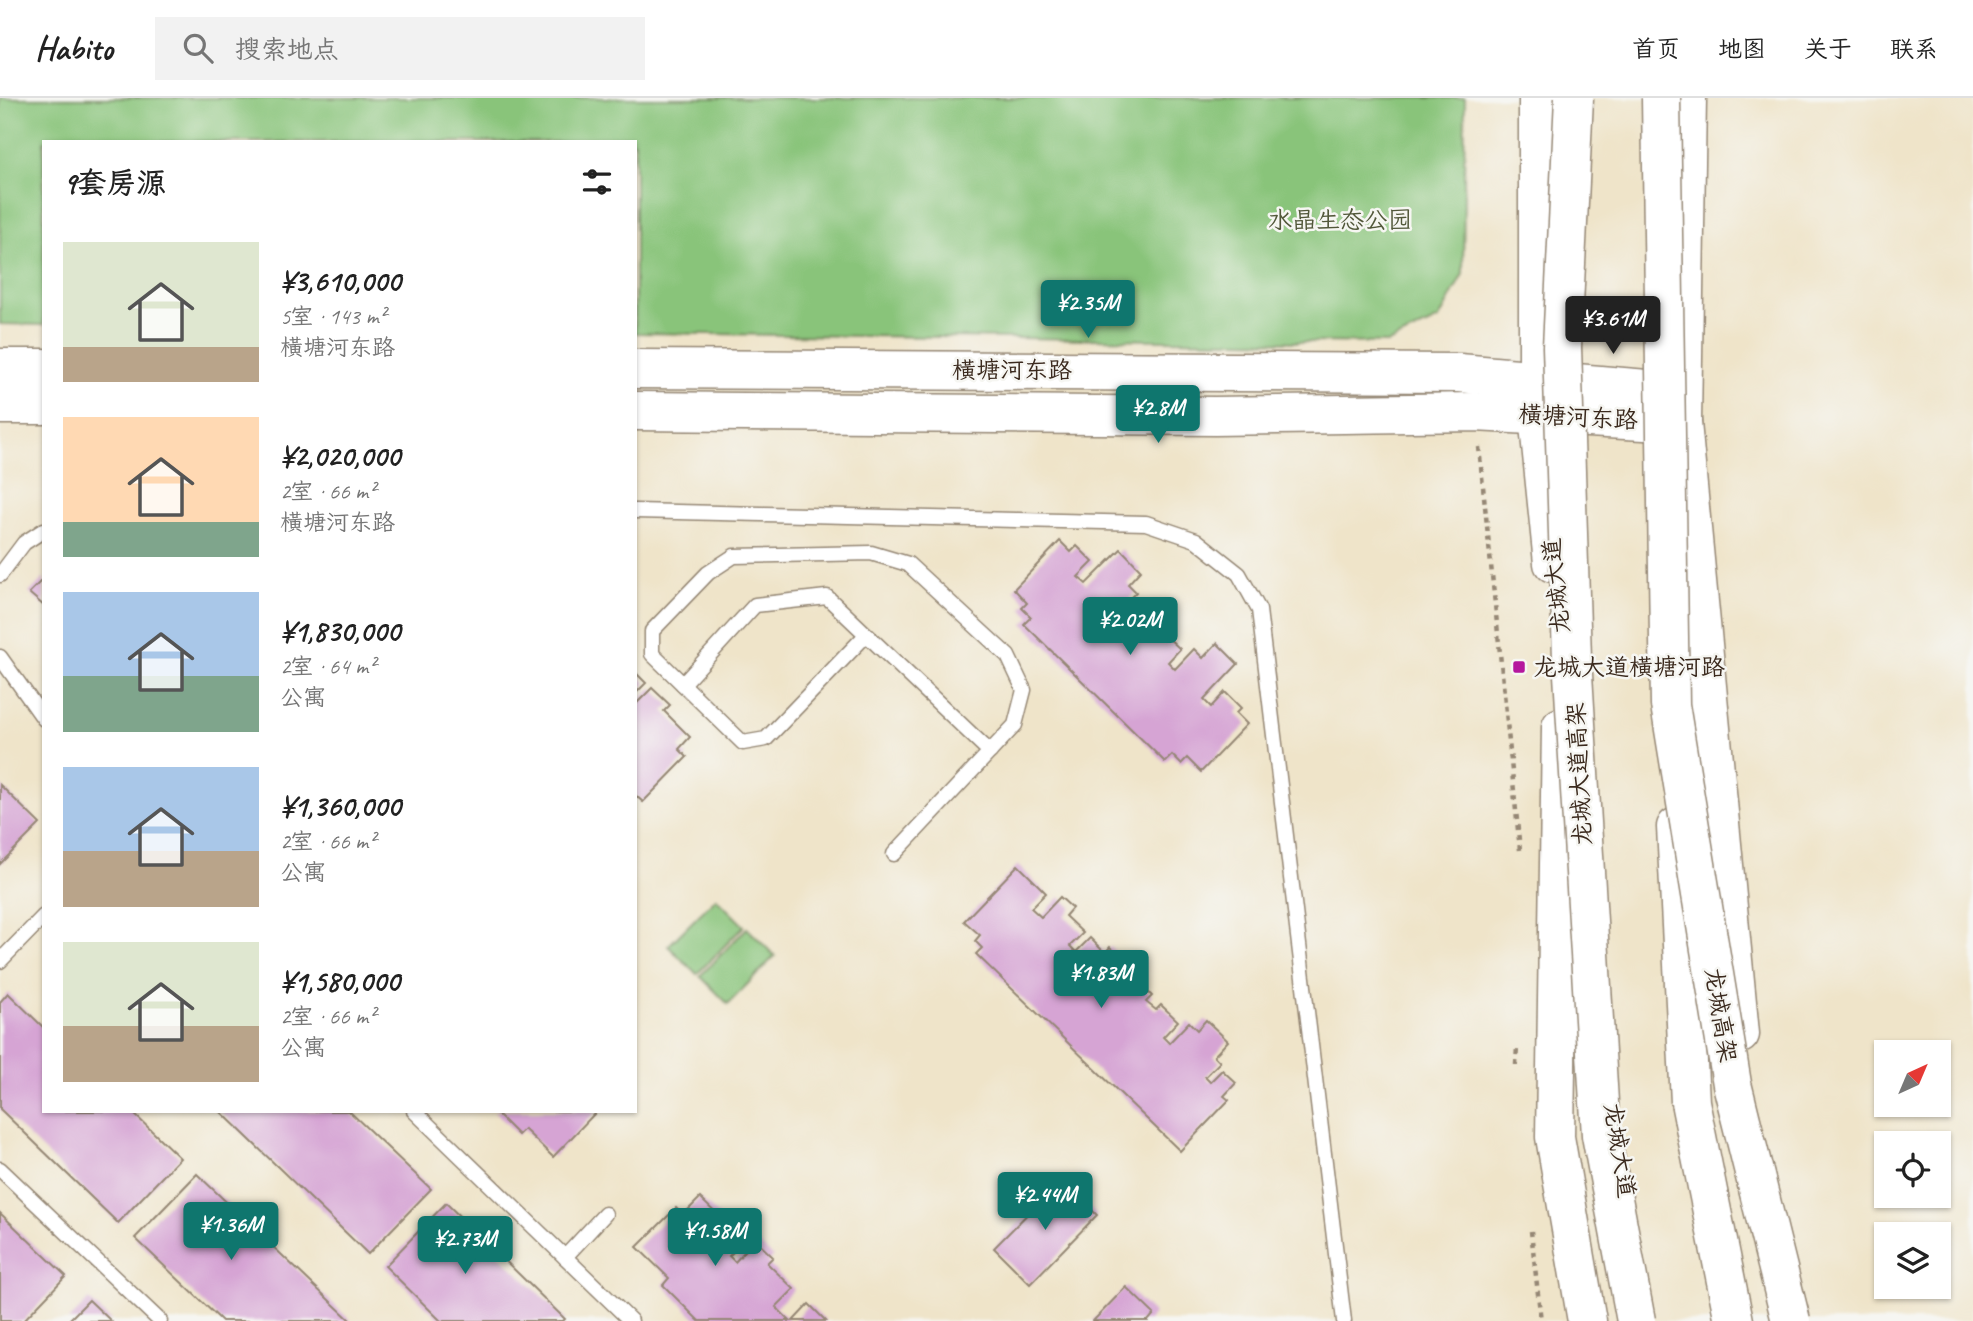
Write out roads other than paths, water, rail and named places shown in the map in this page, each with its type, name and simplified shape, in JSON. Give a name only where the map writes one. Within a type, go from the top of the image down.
[{"type":"main road","name":"龙城大道","points":[[1538,98],[1538,397],[1614,1129],[1650,1321]]},
{"type":"main road","name":"龙城大道高架","points":[[1574,98],[1562,347],[1572,658],[1601,1135],[1636,1321]]},
{"type":"main road","points":[[1661,98],[1670,705],[1690,1102],[1734,1321]]},
{"type":"main road","points":[[1687,98],[1682,407],[1752,1166],[1771,1321]]},
{"type":"main road","points":[[0,368],[42,368]]},
{"type":"main road","name":"横塘河东路","points":[[637,369],[1431,372],[1538,397],[1682,407]]},
{"type":"main road","name":"横塘河东路","points":[[637,411],[1215,416],[1475,412],[1538,397]]},
{"type":"main road","points":[[0,405],[42,405]]},
{"type":"main road","points":[[1562,644],[1555,1137],[1587,1321]]},
{"type":"main road","name":"龙城高架","points":[[1670,705],[1732,1084],[1791,1321]]},
{"type":"lane","points":[[637,512],[1146,523],[1196,540],[1239,574],[1259,610],[1344,1321]]},
{"type":"lane","points":[[0,575],[24,543],[42,531]]},
{"type":"lane","points":[[866,635],[766,739],[743,743],[652,654],[652,631],[708,573],[734,556],[871,553],[908,564],[1008,656],[1024,690],[1015,725],[894,855]]},
{"type":"lane","points":[[683,684],[755,605],[827,597],[990,752]]},
{"type":"lane","points":[[0,657],[42,716]]},
{"type":"lane","points":[[0,961],[42,918]]},
{"type":"lane","points":[[416,1113],[631,1321]]},
{"type":"lane","points":[[0,1169],[160,1321]]},
{"type":"lane","points":[[565,1257],[605,1214]]},
{"type":"place","name":"龙城大道横塘河路","points":[[1519,667]]},
{"type":"park label","name":"水晶生态公园","points":[[1340,220]]}]
